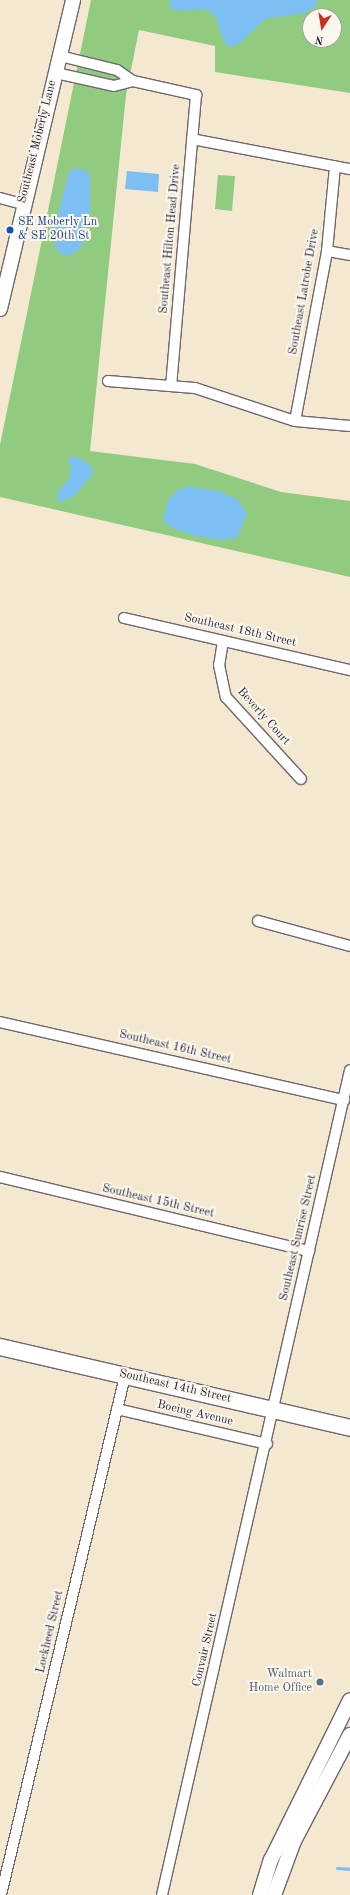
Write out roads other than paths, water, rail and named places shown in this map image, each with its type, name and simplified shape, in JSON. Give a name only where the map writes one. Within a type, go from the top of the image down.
[{"type":"main road","name":"Southeast 14th Street","points":[[0,1346],[350,1428]]},
{"type":"street","name":"Southeast Moberly Lane","points":[[0,308],[23,204],[73,0]]},
{"type":"street","points":[[60,56],[117,70],[133,81]]},
{"type":"street","points":[[56,73],[114,86],[133,81]]},
{"type":"street","name":"Southeast Hilton Head Drive","points":[[133,81],[196,95],[171,386]]},
{"type":"street","points":[[192,138],[350,169]]},
{"type":"street","name":"Southeast Latrobe Drive","points":[[295,421],[328,251],[335,166]]},
{"type":"street","points":[[0,198],[23,204]]},
{"type":"street","points":[[328,251],[350,255]]},
{"type":"street","points":[[108,381],[195,388],[295,421],[350,426]]},
{"type":"street","name":"Southeast 18th Street","points":[[124,618],[350,670]]},
{"type":"street","name":"Beverly Court","points":[[223,641],[219,665],[226,697],[301,779]]},
{"type":"street","points":[[258,921],[350,946]]},
{"type":"street","name":"Southeast 16th Street","points":[[0,1022],[344,1100]]},
{"type":"street","name":"Southeast Sunrise Street","points":[[275,1411],[350,1070]]},
{"type":"street","name":"Southeast 15th Street","points":[[0,1177],[309,1251]]},
{"type":"street","name":"Lockheed Street","points":[[2,1895],[125,1376]]},
{"type":"street","name":"Boeing Avenue","points":[[117,1409],[267,1444]]},
{"type":"street","name":"Convair Street","points":[[162,1895],[275,1411]]},
{"type":"street","points":[[260,1895],[271,1860],[350,1700]]},
{"type":"street","points":[[274,1895],[294,1841],[350,1735]]},
{"type":"water","points":[[170,0],[317,0],[317,6],[314,8],[302,8],[302,13],[265,19],[239,44],[228,47],[222,37],[216,17],[206,9],[178,11],[170,8]]},
{"type":"water","points":[[80,168],[90,174],[90,210],[83,244],[75,253],[63,256],[55,247],[59,211],[69,171]]},
{"type":"water","points":[[127,171],[159,174],[158,192],[125,189]]},
{"type":"water","points":[[73,456],[85,461],[93,469],[91,476],[74,496],[61,502],[56,501],[60,489],[69,479],[71,468],[68,459]]},
{"type":"water","points":[[189,486],[222,492],[238,500],[247,513],[237,538],[222,540],[196,536],[174,529],[163,520],[168,501],[177,490]]},
{"type":"waterway","points":[[337,1868],[350,1869]]},
{"type":"place","name":"SE Moberly Ln & SE 20th St","points":[[10,230]]},
{"type":"place","name":"Walmart Home Office","points":[[320,1682]]}]
